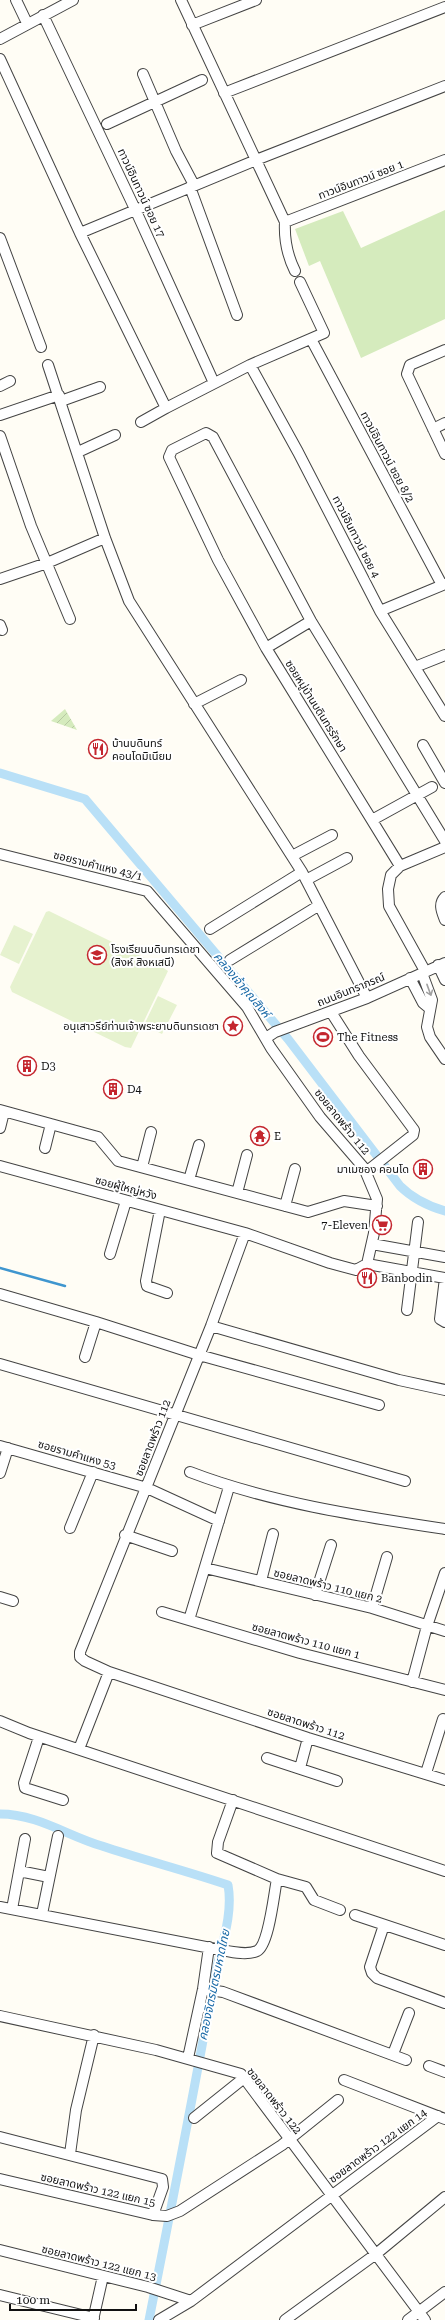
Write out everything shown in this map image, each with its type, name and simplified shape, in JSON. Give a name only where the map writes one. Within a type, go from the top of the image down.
[{"type":"street","points":[[16,0],[27,23]]},
{"type":"street","points":[[0,38],[73,0]]},
{"type":"street","points":[[181,0],[285,222],[284,237],[289,258],[295,271]]},
{"type":"street","points":[[192,25],[256,0]]},
{"type":"street","points":[[224,93],[445,7]]},
{"type":"street","name":"ทาวน์อินทาวน์ ซอย 17","points":[[43,15],[135,209],[214,383]]},
{"type":"street","points":[[0,59],[80,233],[166,408]]},
{"type":"street","points":[[143,74],[192,186],[238,315]]},
{"type":"street","points":[[107,124],[202,80]]},
{"type":"street","points":[[80,233],[256,160],[445,86]]},
{"type":"street","name":"ทาวน์อินทาวน์ ซอย 1","points":[[285,222],[445,160]]},
{"type":"street","points":[[0,238],[41,347]]},
{"type":"street","points":[[141,422],[250,365],[311,340],[324,333],[300,282]]},
{"type":"street","name":"ทาวน์อินทาวน์ ซอย 8/2","points":[[311,340],[444,585]]},
{"type":"street","points":[[445,350],[410,365],[407,374],[445,454]]},
{"type":"street","points":[[48,365],[78,452],[105,538],[129,601],[304,876],[318,906],[367,998]]},
{"type":"street","name":"ทาวน์อินทาวน์ ซอย 4","points":[[250,365],[380,611],[445,716]]},
{"type":"street","points":[[0,386],[10,381]]},
{"type":"street","points":[[0,415],[100,387]]},
{"type":"street","points":[[434,429],[445,423]]},
{"type":"street","name":"ซอยหมู่บ้านบดินทรรักษา","points":[[311,621],[211,434],[206,433],[172,450],[169,457],[218,560],[266,648],[400,866]]},
{"type":"street","points":[[78,452],[115,435]]},
{"type":"street","points":[[0,436],[31,526],[70,619]]},
{"type":"street","points":[[0,579],[47,563],[105,538]]},
{"type":"street","points":[[380,611],[444,585]]},
{"type":"street","points":[[266,648],[311,621],[416,795],[445,840]]},
{"type":"street","points":[[415,667],[445,655]]},
{"type":"street","points":[[194,704],[241,680]]},
{"type":"street","points":[[423,745],[445,783]]},
{"type":"street","points":[[372,820],[432,787]]},
{"type":"street","points":[[292,856],[332,835]]},
{"type":"street","points":[[445,847],[400,866],[391,875],[388,889],[389,906],[423,972],[432,1000],[429,1008],[427,1027],[430,1036],[445,1060]]},
{"type":"street","name":"ซอยรามคำแหง 43/1","points":[[0,854],[147,892],[247,1007],[266,1038]]},
{"type":"street","points":[[210,929],[304,876],[347,858]]},
{"type":"street","points":[[445,897],[442,900],[441,909],[445,920]]},
{"type":"street","points":[[230,960],[318,906]]},
{"type":"street","points":[[442,964],[445,980]]},
{"type":"street","name":"ถนนอินทราภรณ์","points":[[266,1038],[275,1032],[367,998],[442,964]]},
{"type":"street","points":[[410,978],[423,1003],[429,1008]]},
{"type":"street","points":[[331,1012],[359,1056],[414,1130],[413,1136],[370,1169]]},
{"type":"street","name":"ซอยลาดพร้าว 112","points":[[266,1038],[320,1117],[370,1169],[377,1199],[377,1206],[372,1244],[367,1264]]},
{"type":"street","points":[[0,1128],[2,1111],[52,1124],[98,1137],[118,1161],[308,1212],[344,1201],[377,1206]]},
{"type":"street","points":[[45,1148],[52,1124]]},
{"type":"street","points":[[142,1168],[151,1132]]},
{"type":"street","points":[[189,1180],[199,1145]]},
{"type":"street","points":[[237,1193],[247,1155]]},
{"type":"street","name":"ซอยผู้ใหญ่หวัง","points":[[0,1166],[245,1233]]},
{"type":"street","points":[[285,1206],[295,1169]]},
{"type":"street","points":[[110,1254],[126,1201]]},
{"type":"street","points":[[160,1210],[146,1281],[147,1286],[167,1293]]},
{"type":"street","points":[[407,1310],[418,1222]]},
{"type":"street","points":[[245,1233],[330,1263],[356,1270],[367,1264],[445,1278],[440,1319],[445,1322]]},
{"type":"street","name":"ซอยลาดพร้าว 112","points":[[245,1233],[211,1326],[147,1488],[125,1535],[80,1652],[80,1657],[85,1661],[109,1672],[308,1738],[445,1780]]},
{"type":"street","points":[[372,1244],[445,1257]]},
{"type":"street","points":[[0,1294],[96,1322],[199,1355],[380,1405]]},
{"type":"street","points":[[85,1357],[96,1322]]},
{"type":"street","points":[[211,1326],[398,1380],[445,1390]]},
{"type":"street","points":[[0,1364],[405,1481]]},
{"type":"street","points":[[0,1473],[4,1447]]},
{"type":"street","name":"ซอยรามคำแหง 53","points":[[4,1447],[147,1488],[219,1521]]},
{"type":"street","points":[[70,1528],[93,1472]]},
{"type":"street","points":[[190,1472],[229,1487],[306,1505],[445,1528]]},
{"type":"street","points":[[189,1620],[229,1487]]},
{"type":"street","points":[[261,1582],[274,1534]]},
{"type":"street","points":[[125,1535],[172,1551]]},
{"type":"street","points":[[315,1594],[330,1545]]},
{"type":"street","points":[[372,1608],[387,1557]]},
{"type":"street","name":"ซอยลาดพร้าว 110 แยก 2","points":[[205,1568],[372,1608],[445,1631]]},
{"type":"street","points":[[412,1682],[427,1626],[445,1573]]},
{"type":"street","points":[[0,1597],[13,1601]]},
{"type":"street","name":"ซอยลาดพร้าว 110 แยก 1","points":[[162,1612],[300,1653],[445,1690]]},
{"type":"street","points":[[79,1749],[109,1672]]},
{"type":"street","points":[[426,1773],[443,1719]]},
{"type":"street","points":[[0,1721],[39,1737],[445,1871]]},
{"type":"street","points":[[39,1737],[24,1783],[25,1788],[63,1800]]},
{"type":"street","points":[[300,1768],[308,1738]]},
{"type":"street","points":[[267,1758],[337,1781]]},
{"type":"street","points":[[233,1800],[218,1842],[217,1854],[277,1879],[306,1887],[314,1900],[340,1910]]},
{"type":"street","points":[[42,1914],[58,1836]]},
{"type":"street","points":[[12,1909],[25,1839]]},
{"type":"street","points":[[19,1872],[49,1877]]},
{"type":"street","points":[[0,1907],[233,1952],[250,1953],[261,1948],[268,1928],[277,1879]]},
{"type":"street","points":[[355,1915],[445,1945]]},
{"type":"street","points":[[384,1924],[370,1967],[372,1973],[377,1978],[445,2003]]},
{"type":"street","points":[[192,2059],[213,1948]]},
{"type":"street","points":[[205,1990],[223,1992],[406,2060]]},
{"type":"street","points":[[393,2054],[409,2013]]},
{"type":"street","name":"ซอยลาดพร้าว 122","points":[[0,2016],[94,2035],[192,2059],[241,2074],[422,2316]]},
{"type":"street","points":[[70,2154],[76,2110],[94,2035]]},
{"type":"street","points":[[429,2066],[445,2072]]},
{"type":"street","points":[[194,2118],[244,2078]]},
{"type":"street","points":[[344,2080],[442,2117]]},
{"type":"street","name":"ซอยลาดพร้าว 122 แยก 15","points":[[0,2179],[152,2215],[167,2216],[180,2211],[289,2139],[338,2100]]},
{"type":"street","name":"ซอยลาดพร้าว 122 แยก 14","points":[[331,2195],[442,2117]]},
{"type":"street","points":[[0,2137],[162,2179],[163,2187],[152,2215]]},
{"type":"street","points":[[159,2320],[191,2301],[331,2195]]},
{"type":"street","points":[[285,2320],[376,2254],[445,2197]]},
{"type":"street","name":"ซอยลาดพร้าว 122 แยก 13","points":[[0,2250],[148,2287],[191,2301]]},
{"type":"street","points":[[0,2295],[93,2319],[102,2276]]},
{"type":"street","points":[[408,2320],[422,2316],[445,2292]]},
{"type":"green space","points":[[445,210],[445,319],[361,358],[320,261],[309,266],[295,229],[343,211],[361,248]]},
{"type":"green space","points":[[65,709],[77,730],[51,721]]},
{"type":"green space","points":[[49,911],[157,964],[168,971],[131,1048],[125,1047],[12,992],[10,987],[46,912]]},
{"type":"green space","points":[[14,925],[33,934],[19,964],[0,955]]},
{"type":"green space","points":[[158,996],[177,1005],[162,1034],[144,1025]]},
{"type":"waterway","name":"คลองเจ้าคุณสิงห์","points":[[0,773],[85,799],[288,1039],[400,1186],[421,1202],[445,1211]]},
{"type":"waterway","points":[[0,1268],[65,1286]]},
{"type":"waterway","name":"คลองจิตรมิตรมหาดไทย","points":[[0,1814],[14,1815],[40,1821],[89,1842],[228,1885],[229,1910],[225,1936],[215,1974],[149,2320]]},
{"type":"place","name":"บ้านบดินทร์ คอนโดมิเนียม","points":[[98,749]]},
{"type":"place","name":"โรงเรียนบดินทรเดชา (สิงห์ สิงหเสนี)","points":[[97,955]]},
{"type":"place","name":"อนุเสาวรีย์ท่านเจ้าพระยาบดินทรเดชา","points":[[233,1026]]},
{"type":"place","name":"The Fitness","points":[[323,1037]]},
{"type":"place","name":"D3","points":[[27,1066]]},
{"type":"place","name":"D4","points":[[113,1089]]},
{"type":"place","name":"E","points":[[260,1136]]},
{"type":"place","name":"มาเมซอง คอนโด","points":[[423,1169]]},
{"type":"place","name":"7-Eleven","points":[[382,1225]]},
{"type":"place","name":"Banbodin","points":[[367,1278]]}]
